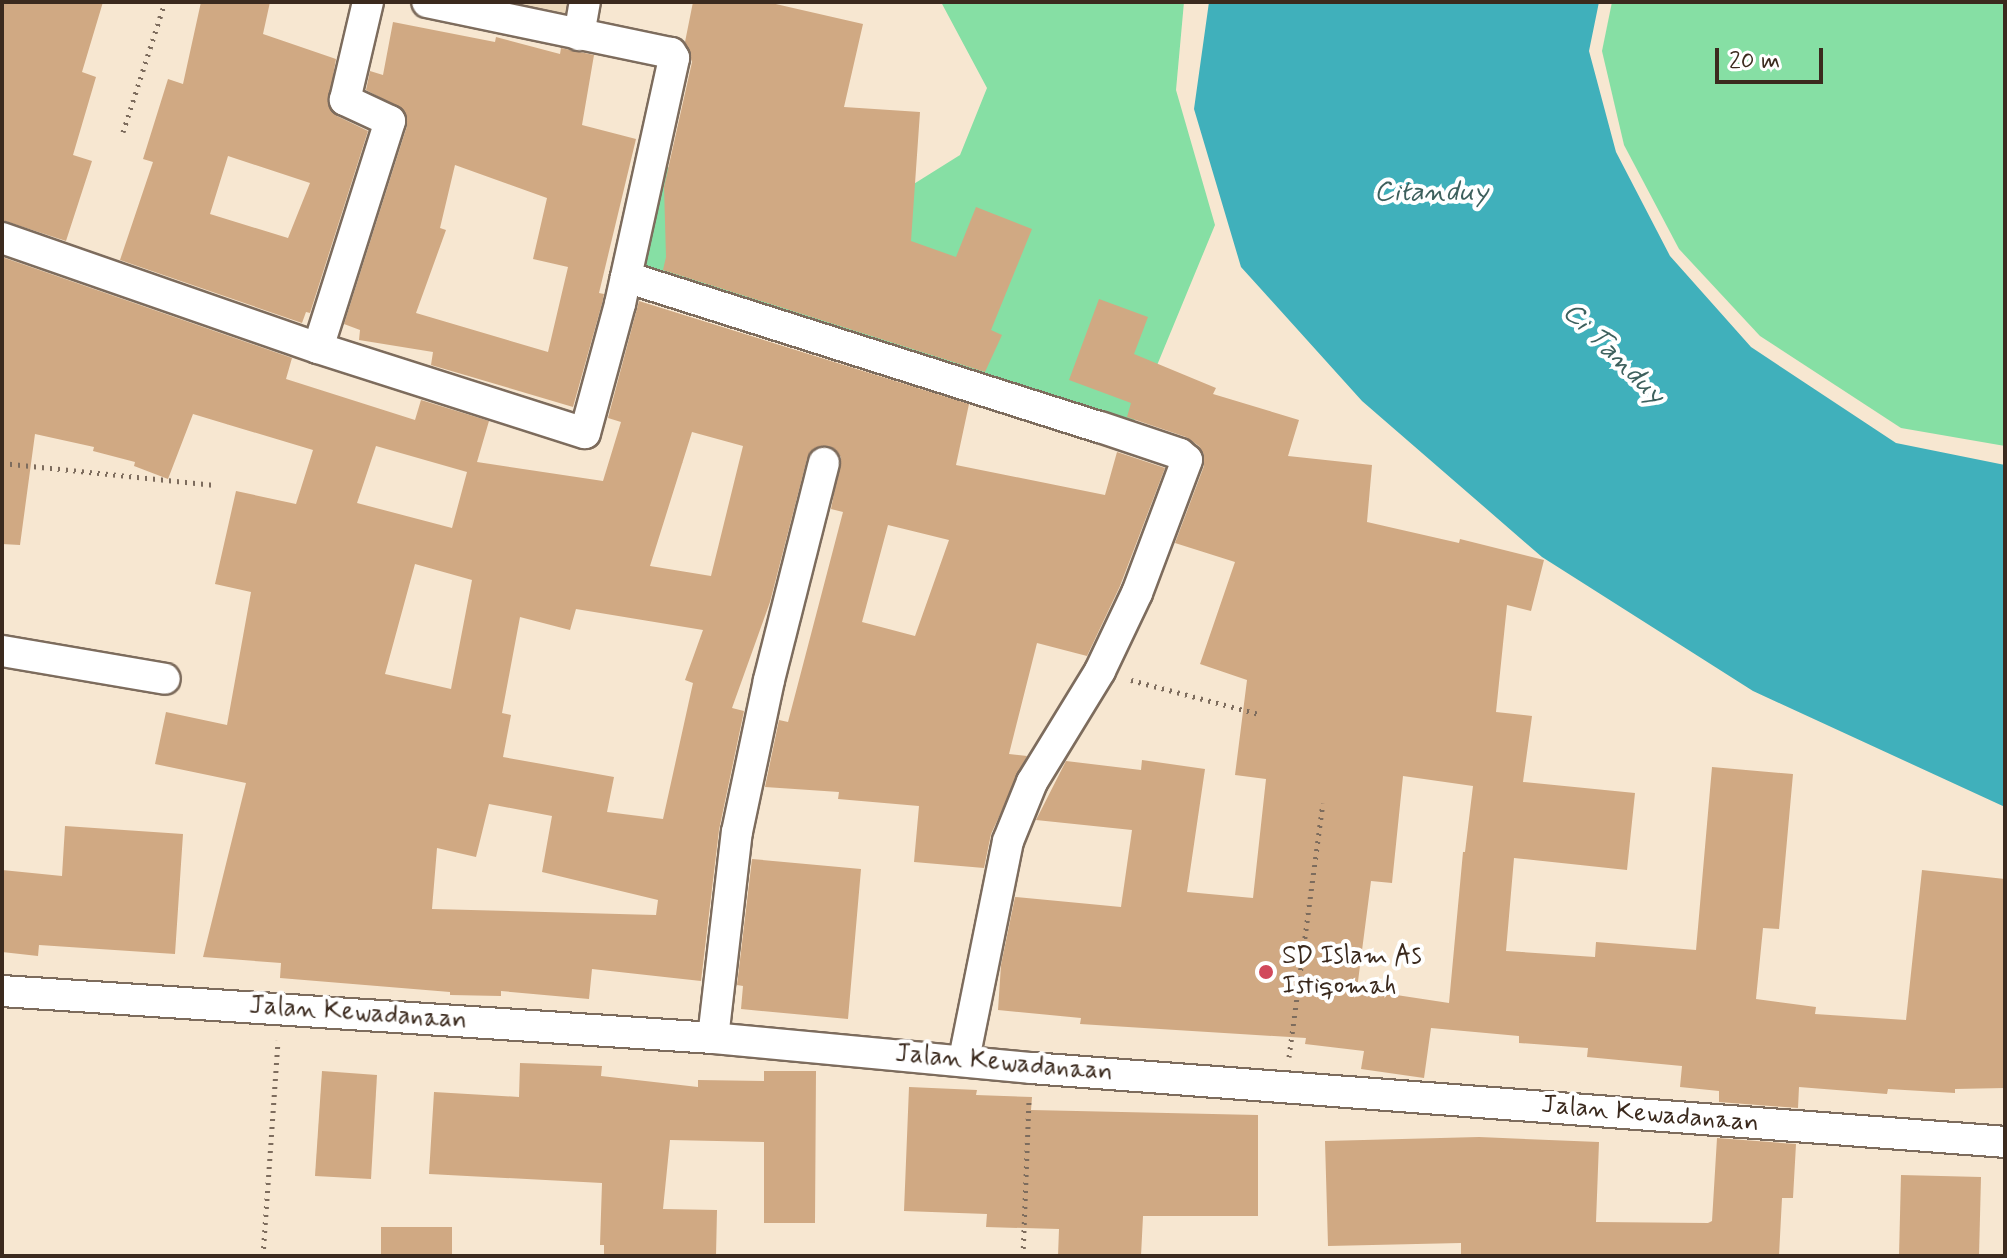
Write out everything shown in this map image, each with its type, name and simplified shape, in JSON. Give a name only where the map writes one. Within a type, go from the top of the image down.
[{"type":"street","points":[[318,348],[390,121],[345,100],[368,2]]},
{"type":"street","points":[[2,238],[318,348],[585,433],[626,277],[674,58],[671,53],[427,2]]},
{"type":"street","points":[[579,35],[585,2]]},
{"type":"street","points":[[626,277],[1180,454],[1187,460],[1137,593],[1100,671],[1039,769],[1008,841],[964,1060]]},
{"type":"street","points":[[713,1038],[737,832],[769,680],[824,463]]},
{"type":"street","points":[[2,651],[165,679]]},
{"type":"street","name":"Jalan Kewadanaan","points":[[2,991],[713,1038],[1031,1068],[2005,1142]]},
{"type":"path","points":[[123,132],[165,2]]},
{"type":"path","points":[[2,463],[215,485]]},
{"type":"path","points":[[1100,671],[1259,714]]},
{"type":"path","points":[[1285,1086],[1323,803]]},
{"type":"path","points":[[263,1256],[280,1009]]},
{"type":"path","points":[[1023,1256],[1031,1068]]},
{"type":"shaded area","points":[[510,2],[571,2],[567,16]]},
{"type":"green space","points":[[941,2],[1184,2],[1176,90],[1215,225],[1134,421],[639,267],[666,167],[869,212],[960,155],[987,88]]},
{"type":"green space","points":[[1612,2],[2005,2],[2005,446],[1901,428],[1760,336],[1679,249],[1624,145],[1602,51]]},
{"type":"water","name":"Citanduy","points":[[1209,2],[1599,2],[1589,51],[1616,152],[1670,256],[1751,347],[1896,443],[2005,465],[2005,807],[1753,691],[1542,557],[1362,401],[1241,267],[1194,109]]},
{"type":"building","points":[[2,2],[103,2],[82,72],[96,77],[73,155],[92,161],[66,241],[2,220]]},
{"type":"building","points":[[201,2],[270,2],[263,34],[336,59],[328,105],[337,116],[368,131],[310,313],[306,312],[302,323],[120,260],[153,162],[143,159],[168,79],[183,84]],"holes":[[[228,156],[310,183],[288,238],[210,214]]]},
{"type":"building","points":[[693,2],[767,2],[863,24],[844,107],[920,112],[911,241],[956,257],[976,207],[1032,229],[991,330],[1002,335],[985,372],[663,270],[666,257],[664,187],[692,62],[685,42]]},
{"type":"building","points":[[393,22],[495,42],[496,37],[560,54],[561,48],[594,55],[582,125],[636,139],[599,293],[604,294],[603,300],[573,407],[431,365],[433,352],[359,340],[360,330],[344,324],[407,126],[404,110],[366,90],[370,71],[383,75]],"holes":[[[455,165],[547,198],[533,259],[568,267],[548,352],[416,313],[446,230],[440,228]]]},
{"type":"building","points":[[2,257],[292,358],[286,379],[415,420],[421,400],[489,421],[477,462],[603,481],[621,422],[608,418],[639,301],[969,404],[956,465],[1105,495],[1117,452],[1165,468],[1120,586],[1087,656],[1037,643],[1009,754],[1027,756],[991,834],[984,868],[914,862],[919,806],[838,799],[839,792],[765,787],[779,720],[788,722],[843,512],[831,509],[841,457],[829,446],[820,446],[807,459],[770,602],[732,708],[744,711],[719,830],[701,981],[592,969],[589,999],[501,991],[501,996],[450,995],[450,992],[280,978],[281,963],[203,957],[246,783],[155,764],[166,712],[227,725],[251,592],[215,584],[236,491],[296,504],[313,450],[193,414],[168,479],[134,466],[135,462],[93,451],[94,447],[35,434],[20,545],[2,544]],"holes":[[[692,432],[743,446],[711,576],[650,566]],[[376,446],[467,472],[452,528],[357,503]],[[888,525],[949,540],[915,636],[862,622]],[[415,564],[472,580],[451,689],[385,674]],[[576,609],[703,630],[685,680],[693,683],[663,819],[607,812],[614,777],[503,757],[511,715],[502,713],[520,617],[570,630]],[[489,804],[552,816],[542,872],[658,900],[656,915],[432,909],[437,848],[476,857]]]},
{"type":"building","points":[[1099,299],[1148,317],[1134,354],[1216,388],[1213,394],[1299,420],[1288,456],[1372,465],[1367,522],[1459,543],[1460,539],[1544,560],[1531,611],[1507,605],[1496,712],[1532,716],[1523,782],[1635,793],[1627,870],[1514,858],[1506,951],[1595,957],[1596,942],[1696,950],[1712,767],[1793,774],[1779,929],[1763,928],[1756,999],[1816,1007],[1815,1014],[1906,1020],[1922,870],[2005,879],[2005,1088],[1955,1089],[1955,1093],[1888,1089],[1887,1094],[1799,1087],[1798,1108],[1719,1102],[1719,1091],[1680,1087],[1682,1066],[1587,1057],[1588,1048],[1519,1043],[1519,1036],[1431,1028],[1424,1078],[1361,1069],[1364,1051],[1305,1044],[1306,1038],[1080,1024],[1081,1018],[998,1010],[1001,965],[1015,897],[1121,907],[1132,830],[1036,820],[1066,761],[1141,770],[1142,760],[1205,769],[1187,892],[1253,898],[1266,779],[1235,775],[1247,680],[1200,664],[1235,562],[1175,543],[1204,466],[1204,455],[1199,446],[1186,437],[1127,417],[1131,403],[1069,380]],"holes":[[[1403,776],[1473,786],[1463,852],[1449,1003],[1357,989],[1371,881],[1392,883]]]},
{"type":"building","points":[[65,826],[183,834],[175,954],[39,945],[38,956],[2,952],[2,870],[62,876]]},
{"type":"building","points":[[752,859],[861,869],[848,1019],[741,1009],[743,986],[737,985]]},
{"type":"building","points":[[520,1063],[602,1066],[601,1076],[698,1087],[698,1080],[764,1081],[764,1071],[816,1071],[815,1223],[764,1223],[764,1142],[670,1140],[663,1209],[717,1210],[716,1256],[604,1256],[604,1245],[600,1245],[602,1183],[429,1174],[434,1092],[519,1097]]},
{"type":"building","points":[[322,1071],[377,1075],[371,1179],[315,1176]]},
{"type":"building","points":[[909,1087],[977,1090],[976,1095],[1032,1097],[1031,1110],[1258,1115],[1258,1216],[1143,1216],[1141,1256],[1058,1256],[1059,1229],[986,1227],[987,1214],[904,1211]]},
{"type":"building","points":[[1479,1137],[1599,1142],[1596,1222],[1708,1223],[1712,1221],[1717,1138],[1796,1144],[1793,1198],[1782,1198],[1779,1256],[1461,1256],[1461,1243],[1328,1246],[1325,1141]]},
{"type":"building","points":[[1901,1175],[1981,1177],[1979,1256],[1899,1256]]},
{"type":"building","points":[[381,1227],[452,1227],[452,1256],[381,1256]]},
{"type":"place","name":"SD Islam As Istiqomah","points":[[1266,972]]},
{"type":"water label","name":"Ci Tanduy","points":[[1613,354]]}]
